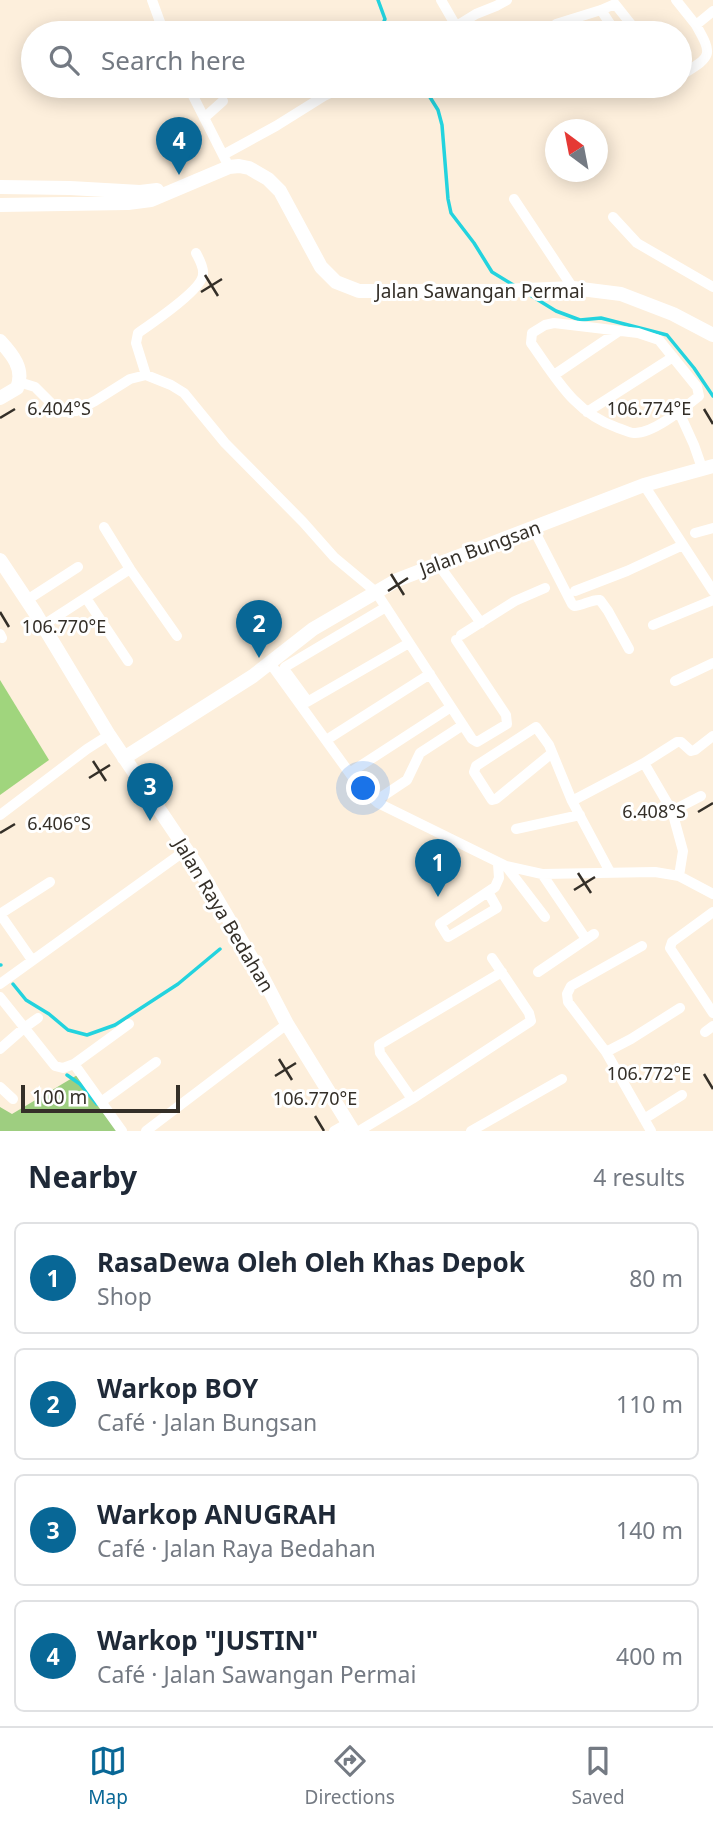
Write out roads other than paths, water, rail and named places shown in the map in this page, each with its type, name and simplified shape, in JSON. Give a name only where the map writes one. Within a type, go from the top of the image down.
[{"type":"street","points":[[152,0],[160,21]]},
{"type":"street","points":[[441,0],[453,21]]},
{"type":"street","points":[[466,21],[506,0]]},
{"type":"street","points":[[676,0],[708,42],[710,50],[705,60],[692,68]]},
{"type":"street","points":[[566,21],[618,2],[630,21]]},
{"type":"street","points":[[601,10],[608,21]]},
{"type":"street","points":[[696,25],[713,11]]},
{"type":"street","points":[[194,98],[226,161]]},
{"type":"street","points":[[0,205],[128,203],[140,197],[179,188],[226,161],[321,98]]},
{"type":"street","points":[[204,118],[223,101]]},
{"type":"street","name":"Jalan Sawangan Permai","points":[[226,161],[249,168],[268,179],[281,191],[321,267],[336,282],[359,291],[573,288],[621,294],[673,314],[713,335]]},
{"type":"street","points":[[0,187],[140,197]]},
{"type":"street","points":[[25,187],[25,204]]},
{"type":"street","points":[[514,198],[573,288]]},
{"type":"street","points":[[613,217],[637,243],[713,287]]},
{"type":"street","points":[[146,374],[136,343],[138,333],[174,307],[202,279],[203,270],[196,253]]},
{"type":"street","points":[[554,323],[638,333],[659,340],[673,357],[697,387],[699,396],[652,429],[634,433],[601,422],[567,394],[531,342],[532,333],[554,323]]},
{"type":"street","points":[[554,375],[619,331]]},
{"type":"street","points":[[0,341],[19,366],[17,387],[0,398]]},
{"type":"street","points":[[587,412],[673,357]]},
{"type":"street","points":[[19,382],[34,387],[64,412],[76,411],[130,379],[146,374],[184,393],[225,443],[334,557],[376,592],[472,739],[477,742],[508,722],[459,638],[515,601],[545,588]]},
{"type":"street","points":[[678,412],[707,467]]},
{"type":"street","name":"Jalan Bungsan","points":[[124,758],[242,684],[313,629],[414,572],[644,485],[707,467]]},
{"type":"street","points":[[644,485],[713,591]]},
{"type":"street","points":[[104,527],[177,636]]},
{"type":"street","points":[[533,528],[572,604],[579,606],[600,600],[629,649]]},
{"type":"street","points":[[695,533],[713,528]]},
{"type":"street","points":[[575,591],[683,545]]},
{"type":"street","name":"Jalan Raya Bedahan","points":[[0,560],[109,735],[186,850],[236,931],[287,1024],[353,1128]]},
{"type":"street","points":[[438,564],[481,623]]},
{"type":"street","points":[[27,600],[78,567]]},
{"type":"street","points":[[43,626],[130,569]]},
{"type":"street","points":[[86,598],[128,662]]},
{"type":"street","points":[[653,625],[713,600]]},
{"type":"street","points":[[386,607],[284,669],[354,770],[375,796],[380,798],[407,780],[423,751],[463,725]]},
{"type":"street","points":[[307,702],[409,643]]},
{"type":"street","points":[[270,663],[359,786],[370,798],[401,816],[502,865],[542,874],[656,872],[679,876],[713,894]]},
{"type":"street","points":[[675,681],[713,663]]},
{"type":"street","points":[[331,737],[430,674]]},
{"type":"street","points":[[354,770],[451,707]]},
{"type":"street","points":[[552,753],[492,800],[474,772],[475,766],[536,727],[552,753],[572,802],[610,872]]},
{"type":"street","points":[[0,815],[109,735]]},
{"type":"street","points":[[572,802],[677,742],[681,742],[691,751],[713,736]]},
{"type":"street","points":[[644,763],[672,811],[682,851],[679,876]]},
{"type":"street","points":[[672,811],[701,796]]},
{"type":"street","points":[[516,829],[580,815]]},
{"type":"street","points":[[0,984],[186,850]]},
{"type":"street","points":[[488,892],[497,908],[448,937],[440,923],[495,887],[502,865]]},
{"type":"street","points":[[502,865],[545,916]]},
{"type":"street","points":[[538,972],[590,937],[542,874]]},
{"type":"street","points":[[32,960],[0,914],[50,882]]},
{"type":"street","points":[[713,912],[672,942],[670,948],[713,1013]]},
{"type":"street","points":[[642,946],[571,986],[567,994],[568,1002],[606,1052],[651,1131]]},
{"type":"street","points":[[334,1131],[353,1128],[411,1099],[531,1021],[531,1016],[492,958]]},
{"type":"street","points":[[411,1099],[380,1053],[379,1045],[502,972]]},
{"type":"street","points":[[0,997],[55,1066],[63,1068],[74,1064],[129,1024]]},
{"type":"street","points":[[606,1052],[680,1008]]},
{"type":"street","points":[[0,1049],[38,1018]]},
{"type":"street","points":[[146,1131],[287,1024]]},
{"type":"street","points":[[101,1102],[156,1062]]},
{"type":"street","points":[[74,1064],[122,1131]]},
{"type":"street","points":[[471,1131],[562,1079]]},
{"type":"street","points":[[0,1087],[13,1099]]},
{"type":"street","points":[[644,1119],[682,1095]]},
{"type":"waterway","points":[[378,0],[384,21]]},
{"type":"waterway","points":[[430,98],[438,110],[442,125],[451,213],[492,272],[515,286]]},
{"type":"waterway","points":[[530,295],[556,311],[580,320],[601,318],[667,335],[713,396]]},
{"type":"waterway","points":[[13,984],[26,1000],[68,1030],[87,1035],[115,1025],[178,984],[220,949]]},
{"type":"waterway","points":[[67,1075],[80,1084],[97,1104]]},
{"type":"place","name":"Warkop \"JUSTIN\"","points":[[179,175]]},
{"type":"place","name":"Warkop BOY","points":[[259,658]]},
{"type":"place","name":"Warkop ANUGRAH","points":[[150,821]]},
{"type":"place","name":"RasaDewa Oleh Oleh Khas Depok","points":[[438,897]]}]
